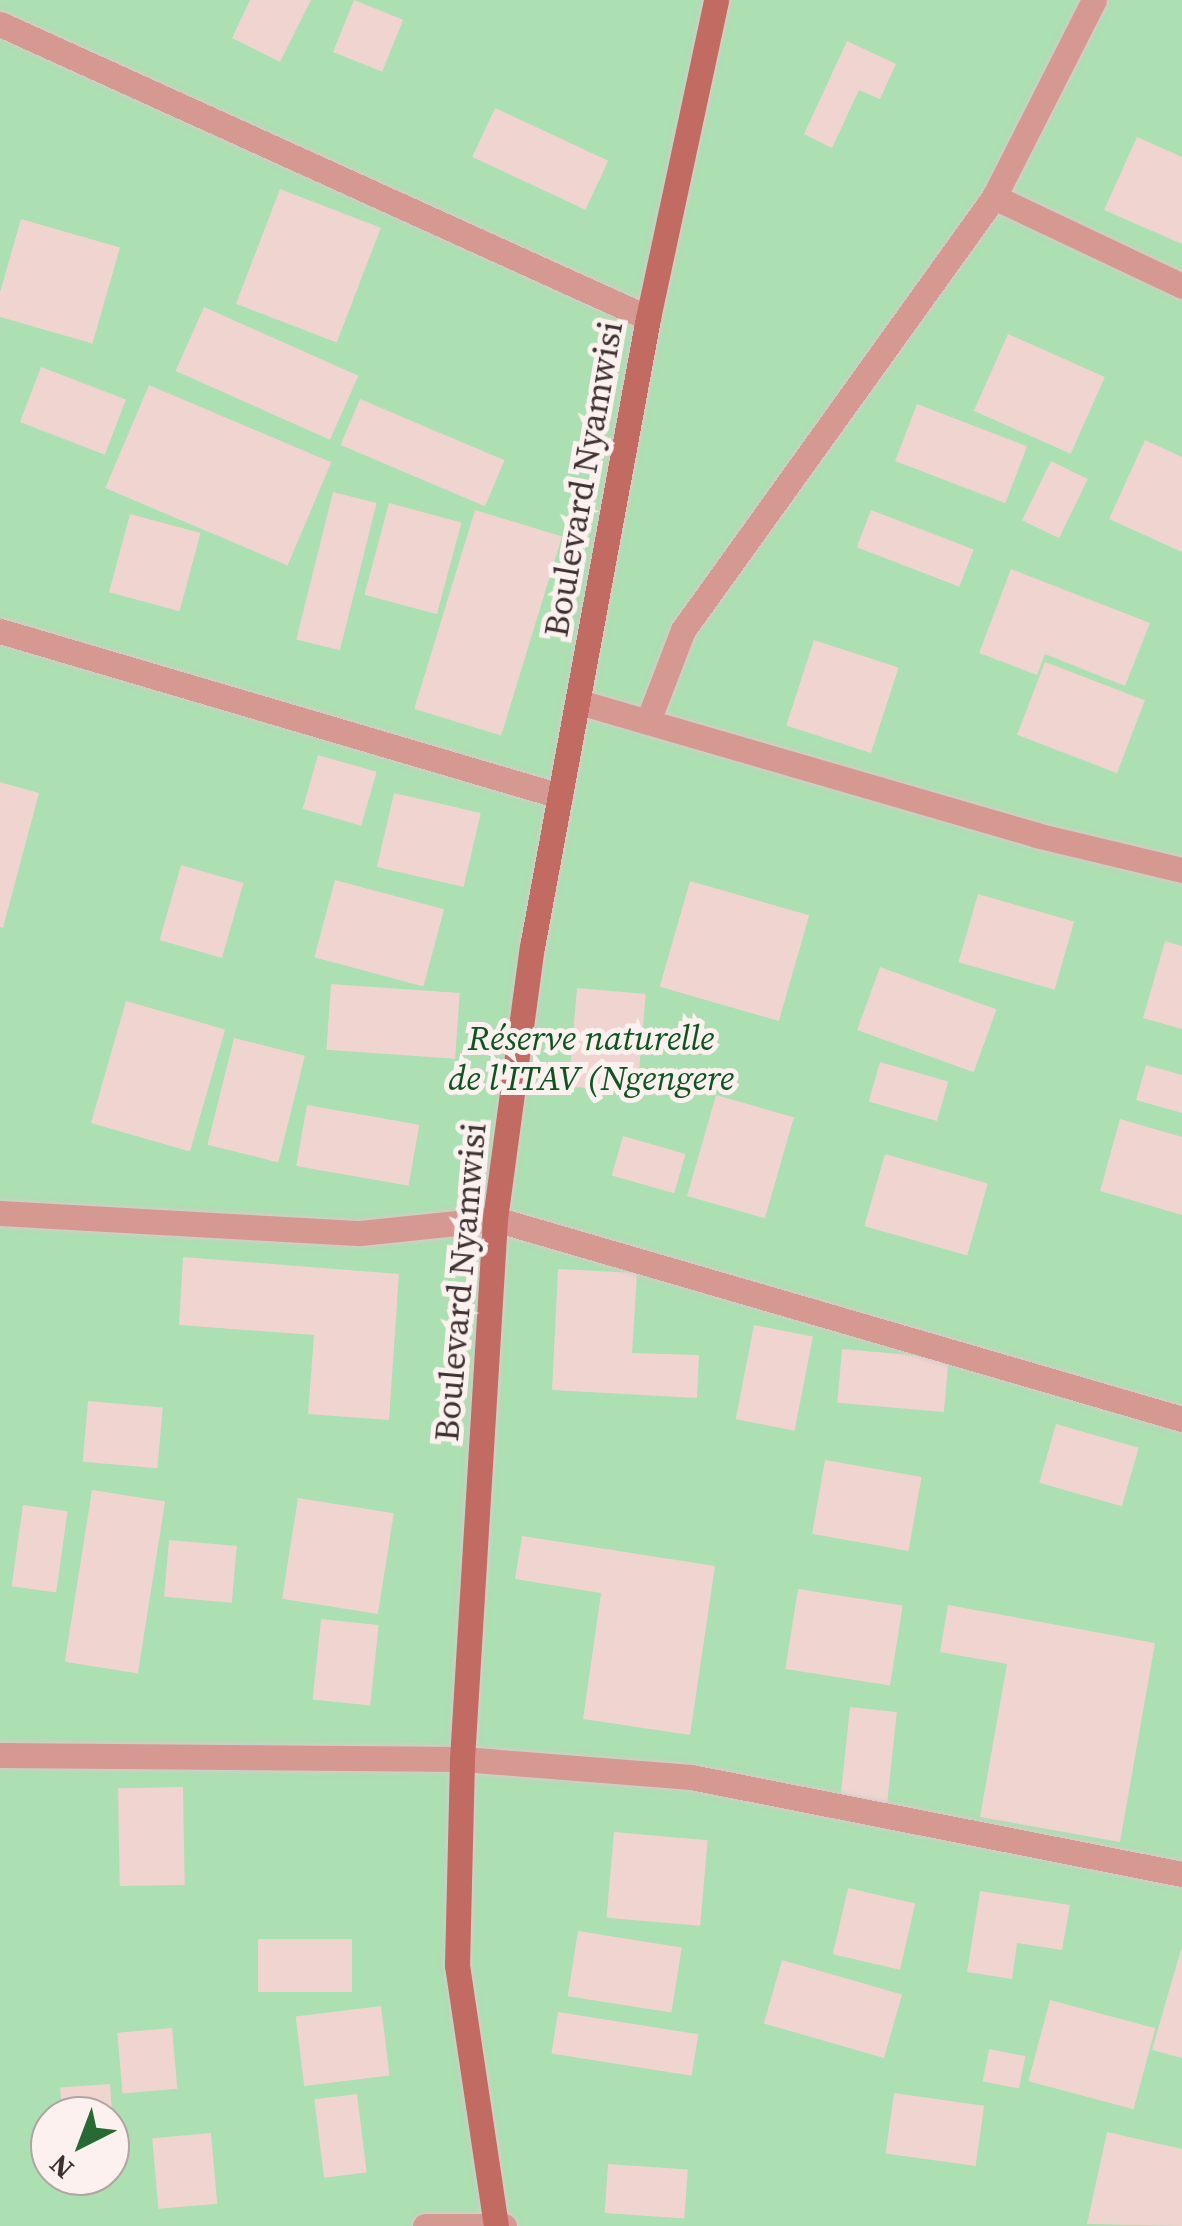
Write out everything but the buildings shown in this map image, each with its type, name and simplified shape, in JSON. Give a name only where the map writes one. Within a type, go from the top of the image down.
[{"type":"main road","name":"Boulevard Nyamwisi","points":[[498,2225],[457,1965],[462,1760],[495,1219],[532,947],[648,318],[716,0]]},
{"type":"street","points":[[648,721],[682,630],[994,198],[1094,0]]},
{"type":"street","points":[[0,24],[648,318]]},
{"type":"street","points":[[994,198],[1182,286]]},
{"type":"street","points":[[0,631],[560,796]]},
{"type":"street","points":[[579,702],[1036,835],[1182,870]]},
{"type":"street","points":[[0,1213],[360,1233],[495,1219],[1182,1420]]},
{"type":"street","points":[[0,1755],[462,1760],[691,1777],[1182,1874]]},
{"type":"street","points":[[425,2226],[498,2225]]},
{"type":"green space","name":"Réserve naturelle de l'ITAV (Ngengere","points":[[0,0],[1182,0],[1182,2226],[0,2226]]}]
